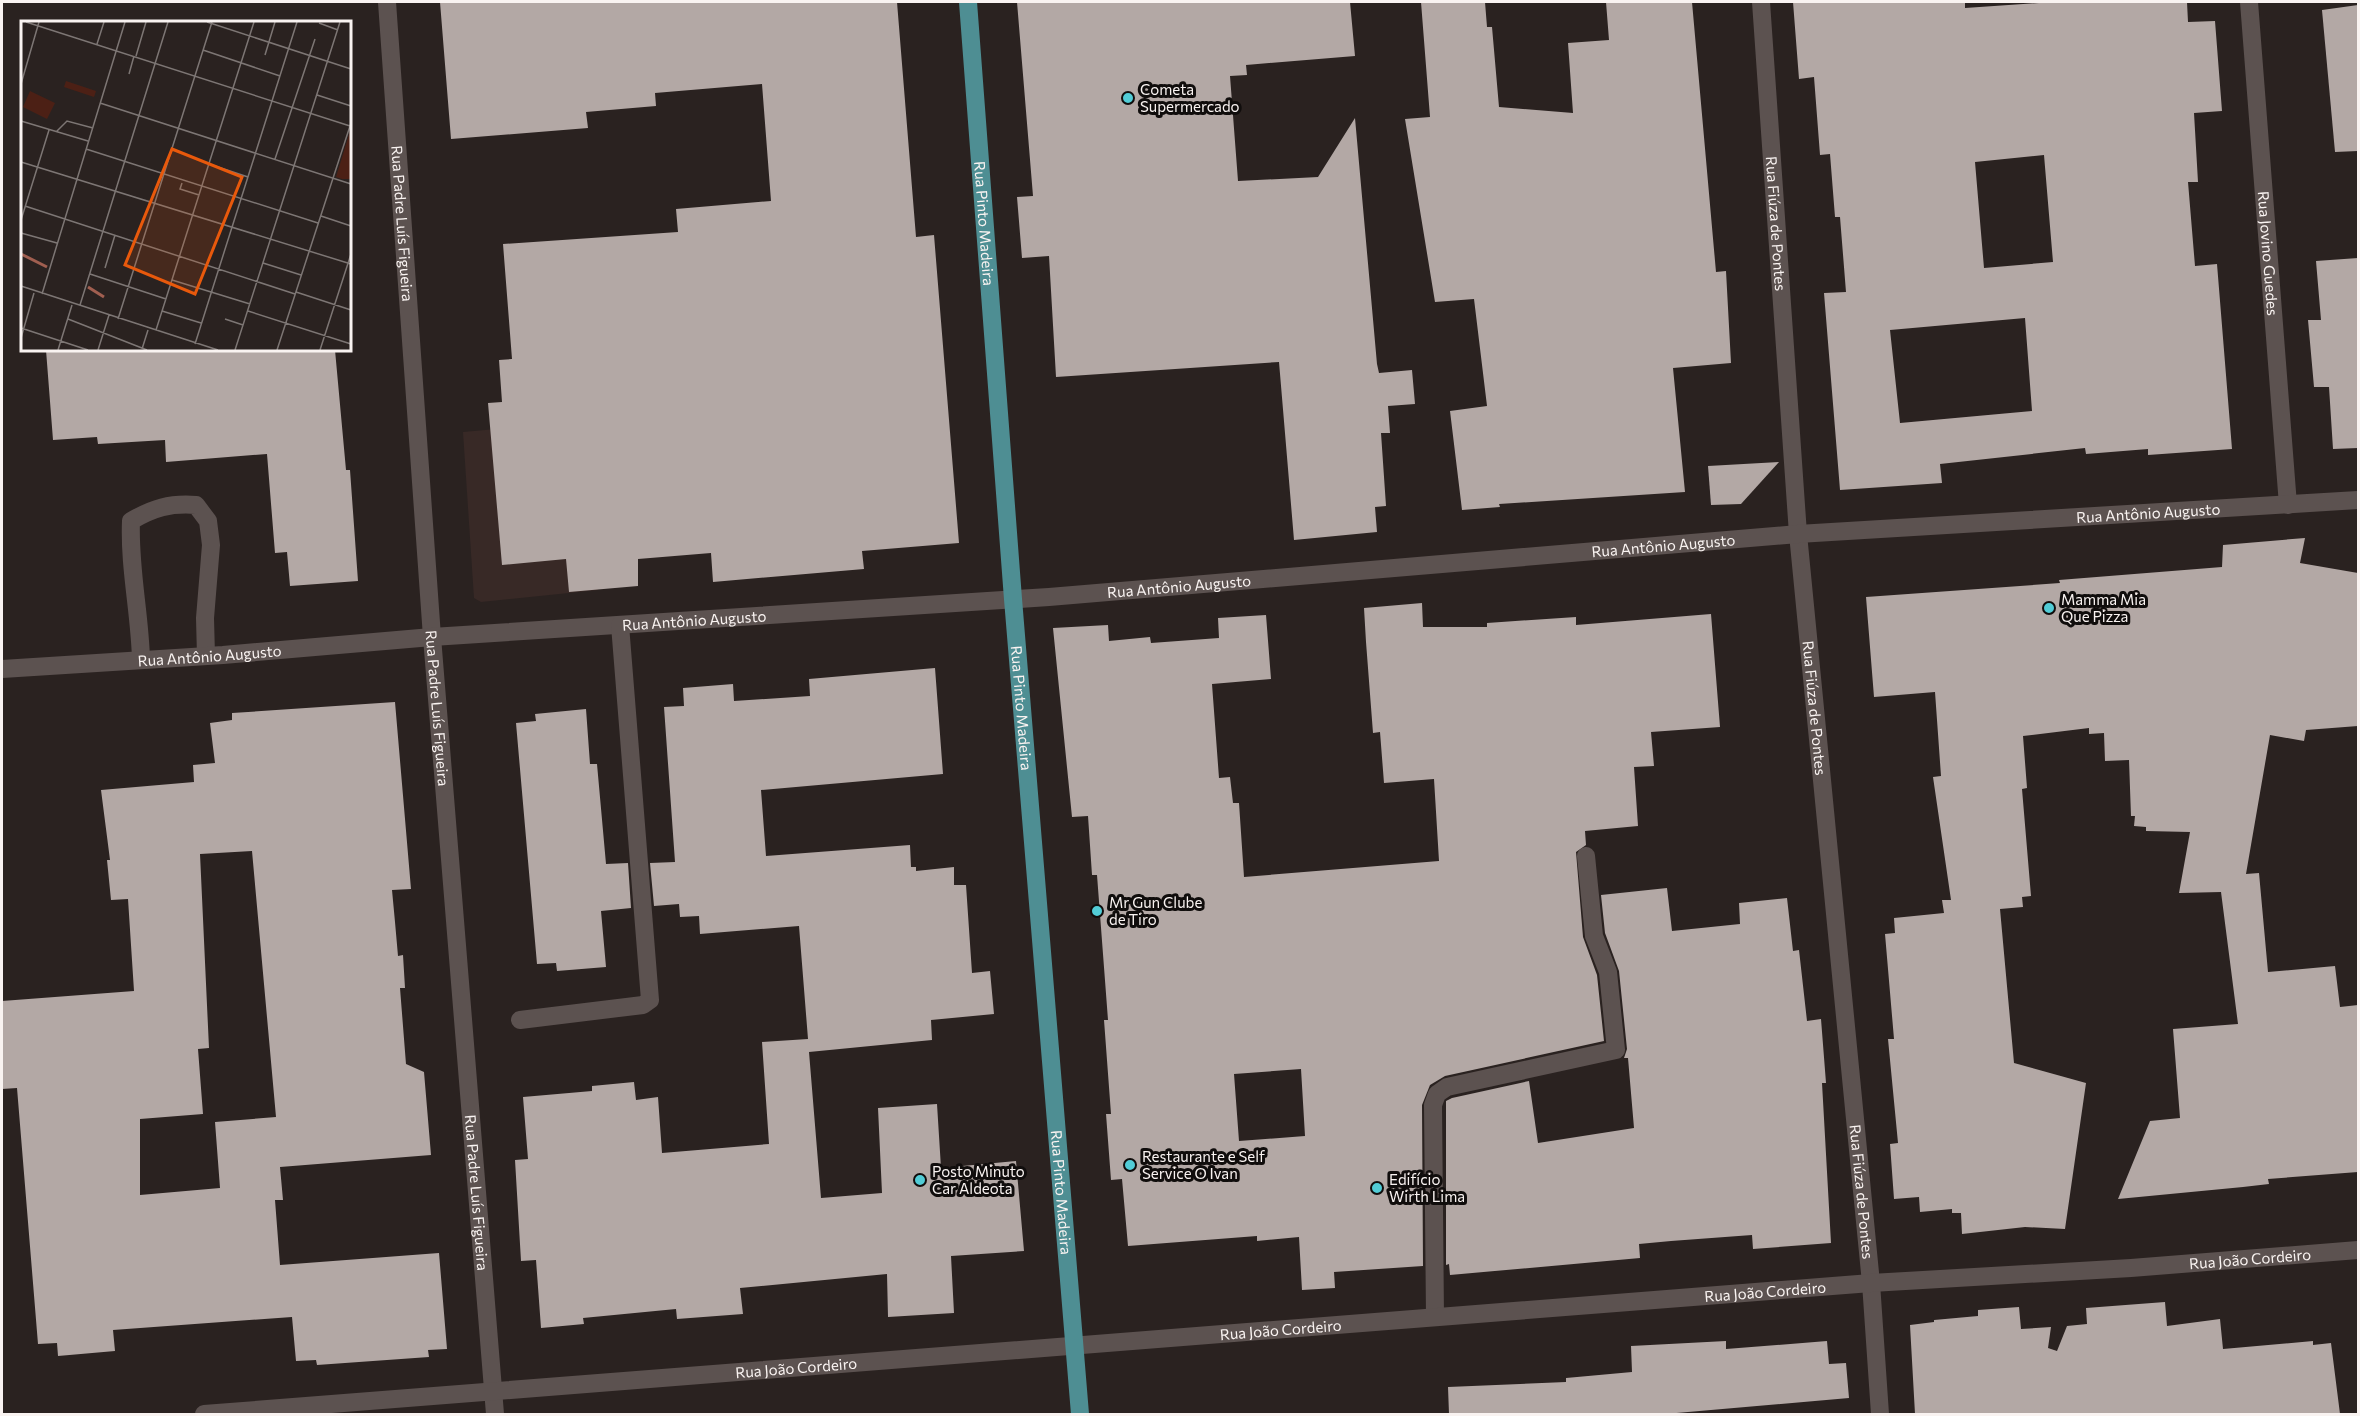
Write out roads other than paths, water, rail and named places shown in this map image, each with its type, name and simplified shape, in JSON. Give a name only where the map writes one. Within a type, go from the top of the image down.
[{"type":"main road","name":"Rua Pinto Madeira","points":[[968,2],[1013,599],[1080,1414]]},
{"type":"street","name":"Rua Padre Luís Figueira","points":[[387,2],[432,637],[495,1414]]},
{"type":"street","name":"Rua Fiúza de Pontes","points":[[1761,2],[1798,534],[1871,1283],[1880,1414]]},
{"type":"street","name":"Rua Jovino Guedes","points":[[2249,2],[2288,505]]},
{"type":"street","name":"Rua Antônio Augusto","points":[[2,669],[206,656],[432,637],[1013,599],[1798,534],[2358,500]]},
{"type":"street","points":[[141,660],[141,623],[130,544],[131,521],[150,510],[174,503],[196,505],[208,521],[211,545],[205,618],[206,656]]},
{"type":"street","points":[[520,1020],[643,1005],[650,1000],[620,625]]},
{"type":"street","points":[[1435,1317],[1433,1105],[1437,1094],[1447,1087],[1616,1050],[1608,972],[1594,936],[1586,856]]},
{"type":"street","name":"Rua João Cordeiro","points":[[204,1414],[1871,1283],[2131,1268],[2358,1250]]},
{"type":"place","name":"Cometa Supermercado","points":[[1128,98]]},
{"type":"place","name":"Mamma Mia Que Pizza","points":[[2049,608]]},
{"type":"place","name":"Mr Gun Clube de Tiro","points":[[1097,911]]},
{"type":"place","name":"Restaurante e Self Service O Ivan","points":[[1130,1165]]},
{"type":"place","name":"Posto Minuto Car Aldeota","points":[[920,1180]]},
{"type":"place","name":"Edifício Wirth Lima","points":[[1377,1188]]}]
